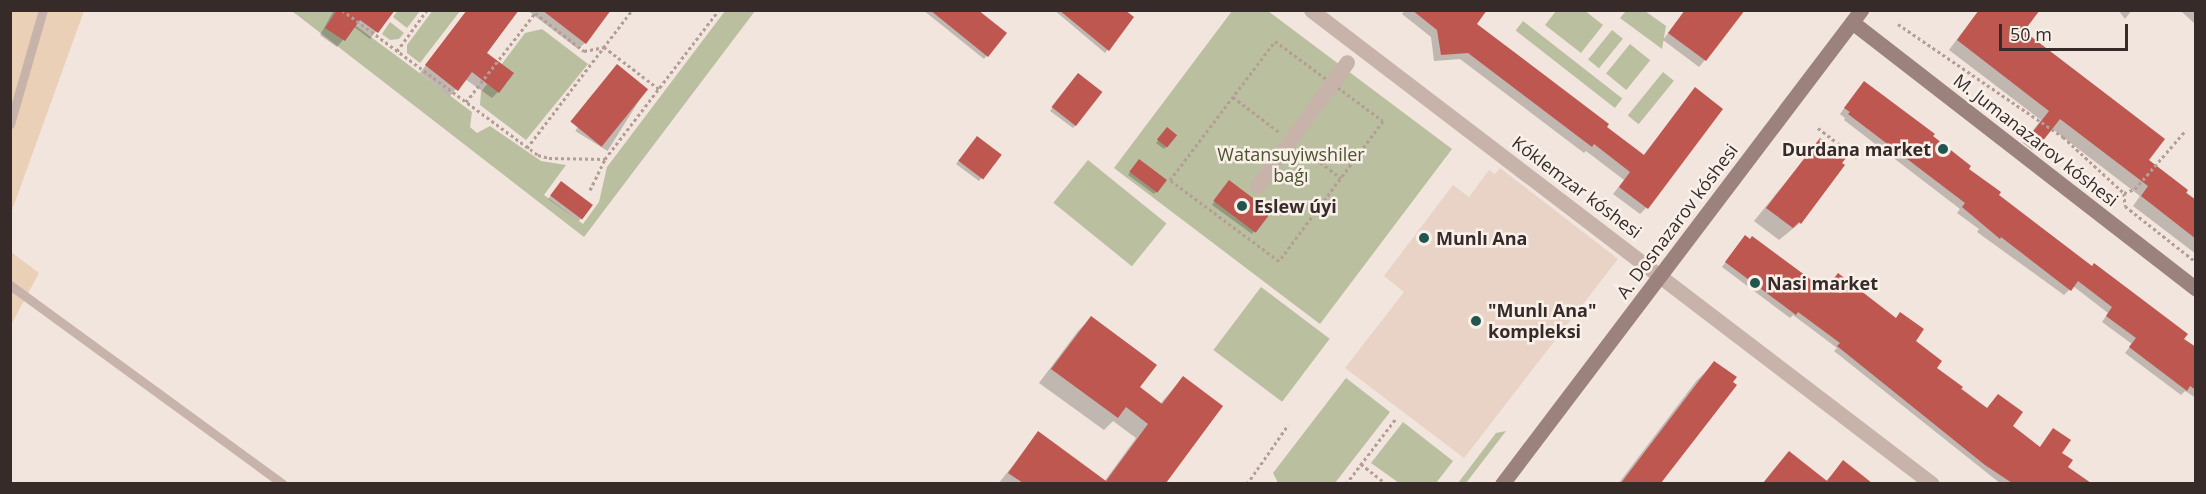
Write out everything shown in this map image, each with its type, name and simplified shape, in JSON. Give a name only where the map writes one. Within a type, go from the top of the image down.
[{"type":"main road","name":"A. Dosnazarov kóshesi","points":[[1502,483],[1661,275],[1854,15]]},
{"type":"main road","name":"M. Jumanazarov kóshesi","points":[[1854,15],[2196,289]]},
{"type":"street","name":"Kóklemzar kóshesi","points":[[1311,10],[1932,483]]},
{"type":"street","points":[[1257,186],[1347,62]]},
{"type":"lane","points":[[10,124],[43,10]]},
{"type":"lane","points":[[10,285],[283,483]]},
{"type":"path","points":[[342,10],[538,155],[549,158],[605,159]]},
{"type":"path","points":[[397,51],[427,10]]},
{"type":"path","points":[[527,148],[632,10]]},
{"type":"path","points":[[590,190],[605,159],[719,10]]},
{"type":"path","points":[[466,102],[535,13],[584,51],[604,47],[659,89]]},
{"type":"path","points":[[1898,24],[2064,137],[2124,193],[2125,206],[2196,262]]},
{"type":"path","points":[[1275,41],[1170,180],[1279,261],[1383,121]]},
{"type":"path","points":[[1818,128],[1857,158]]},
{"type":"path","points":[[2124,193],[2136,189],[2186,130]]},
{"type":"path","points":[[1346,483],[1397,417]]},
{"type":"path","points":[[1247,483],[1288,425]]},
{"type":"path","points":[[1360,465],[1387,483]]},
{"type":"path","points":[[1250,479],[1253,483]]},
{"type":"green space","points":[[398,10],[420,11],[407,28],[393,17]]},
{"type":"green space","points":[[433,10],[460,11],[420,63],[407,53],[407,45]]},
{"type":"green space","points":[[1584,10],[1603,25],[1581,53],[1545,25],[1556,11]]},
{"type":"green space","points":[[292,11],[336,11],[472,112],[470,127],[477,133],[490,126],[541,161],[566,165],[544,195],[583,224],[599,202],[607,167],[725,11],[755,11],[584,237]]},
{"type":"green space","name":"Watansuyiwshiler baǵı","points":[[1232,11],[1268,11],[1452,149],[1320,324],[1114,168]]},
{"type":"green space","points":[[1626,11],[1645,11],[1666,26],[1662,49],[1620,18]]},
{"type":"green space","points":[[1523,21],[1622,99],[1615,108],[1516,30]]},
{"type":"green space","points":[[390,22],[404,33],[399,39],[390,40],[382,34]]},
{"type":"green space","points":[[542,29],[588,64],[526,140],[480,105],[481,92],[525,33]]},
{"type":"green space","points":[[1612,30],[1623,39],[1599,68],[1588,60]]},
{"type":"green space","points":[[1630,44],[1650,60],[1626,90],[1606,74]]},
{"type":"green space","points":[[1663,72],[1674,81],[1639,124],[1628,116]]},
{"type":"green space","points":[[1088,160],[1166,224],[1132,266],[1053,203]]},
{"type":"green space","points":[[1261,287],[1330,339],[1282,402],[1213,350]]},
{"type":"green space","points":[[1346,378],[1390,412],[1335,483],[1278,483],[1273,473]]},
{"type":"green space","points":[[1403,422],[1453,461],[1436,483],[1399,483],[1371,463]]},
{"type":"green space","points":[[1506,431],[1466,483],[1458,483],[1496,433]]},
{"type":"sand","points":[[11,11],[84,11],[11,213]]},
{"type":"sand","points":[[11,252],[39,273],[11,325]]},
{"type":"shaded area","name":"\"Munlı Ana\" kompleksi","points":[[1500,168],[1618,259],[1464,458],[1345,368],[1404,292],[1384,276],[1453,185],[1469,197],[1489,170],[1495,174]]},
{"type":"building","points":[[337,10],[395,10],[378,33],[360,20],[345,41],[325,28]]},
{"type":"building","points":[[467,10],[519,10],[487,53],[514,73],[499,93],[472,72],[458,91],[425,65]]},
{"type":"building","points":[[542,10],[611,10],[586,44]]},
{"type":"building","points":[[930,10],[978,10],[1007,33],[988,57]]},
{"type":"building","points":[[1059,10],[1125,10],[1134,17],[1109,51]]},
{"type":"building","points":[[1412,10],[1487,10],[1477,24],[1609,124],[1607,127],[1644,155],[1695,87],[1723,109],[1648,209],[1619,187],[1630,172],[1594,144],[1592,147],[1468,53],[1441,55],[1437,30]]},
{"type":"building","points":[[1685,10],[1745,10],[1706,61],[1668,33]]},
{"type":"building","points":[[1979,10],[2040,10],[2024,31],[2165,139],[2149,160],[2188,190],[2186,193],[2196,200],[2196,239],[2141,196],[2148,186],[2060,119],[2042,142],[2031,134],[2049,111],[1957,40]]},
{"type":"building","points":[[617,64],[648,89],[602,147],[570,122]]},
{"type":"building","points":[[1078,73],[1102,92],[1076,126],[1052,107]]},
{"type":"building","points":[[1864,81],[1935,134],[1933,136],[1971,166],[1969,169],[2001,192],[1999,195],[2092,266],[2094,263],[2188,334],[2184,339],[2196,347],[2196,390],[2190,386],[2187,391],[2129,347],[2136,338],[2106,316],[2112,307],[2078,281],[2071,291],[2001,237],[2000,239],[1962,207],[1965,203],[1848,114],[1850,112],[1844,108]]},
{"type":"building","points":[[1167,127],[1177,135],[1167,148],[1157,139]]},
{"type":"building","points":[[977,136],[1002,155],[983,179],[958,161]]},
{"type":"building","points":[[1820,138],[1846,158],[1842,163],[1845,165],[1801,224],[1799,222],[1793,228],[1766,208]]},
{"type":"building","points":[[1139,159],[1167,180],[1157,193],[1129,172]]},
{"type":"building","name":"Eslew úyi","points":[[1229,180],[1271,212],[1256,233],[1213,201]]},
{"type":"building","points":[[561,181],[593,205],[582,219],[550,195]]},
{"type":"building","points":[[1745,235],[1750,239],[1752,236],[1825,290],[1838,273],[1896,318],[1900,312],[1924,329],[1916,341],[1942,361],[1937,368],[1987,408],[1998,394],[2023,412],[2013,426],[2040,447],[2053,428],[2071,440],[2062,453],[2073,460],[2068,467],[2091,483],[2012,483],[1985,465],[1837,346],[1840,343],[1798,312],[1796,315],[1725,262]]},
{"type":"building","points":[[1091,316],[1157,365],[1140,387],[1162,404],[1183,376],[1223,406],[1166,483],[1023,483],[1008,473],[1038,431],[1106,481],[1148,424],[1126,407],[1118,418],[1051,369]]},
{"type":"building","points":[[1714,361],[1737,377],[1733,382],[1737,385],[1661,483],[1621,483]]},
{"type":"building","points":[[1789,451],[1827,481],[1843,460],[1872,483],[1763,483]]},
{"type":"place","name":"Durdana market","points":[[1943,149]]},
{"type":"place","name":"Eslew úyi","points":[[1242,206]]},
{"type":"place","name":"Munlı Ana","points":[[1424,238]]},
{"type":"place","name":"Nasi market","points":[[1755,283]]},
{"type":"place","name":"\"Munlı Ana\" kompleksi","points":[[1476,321]]}]
